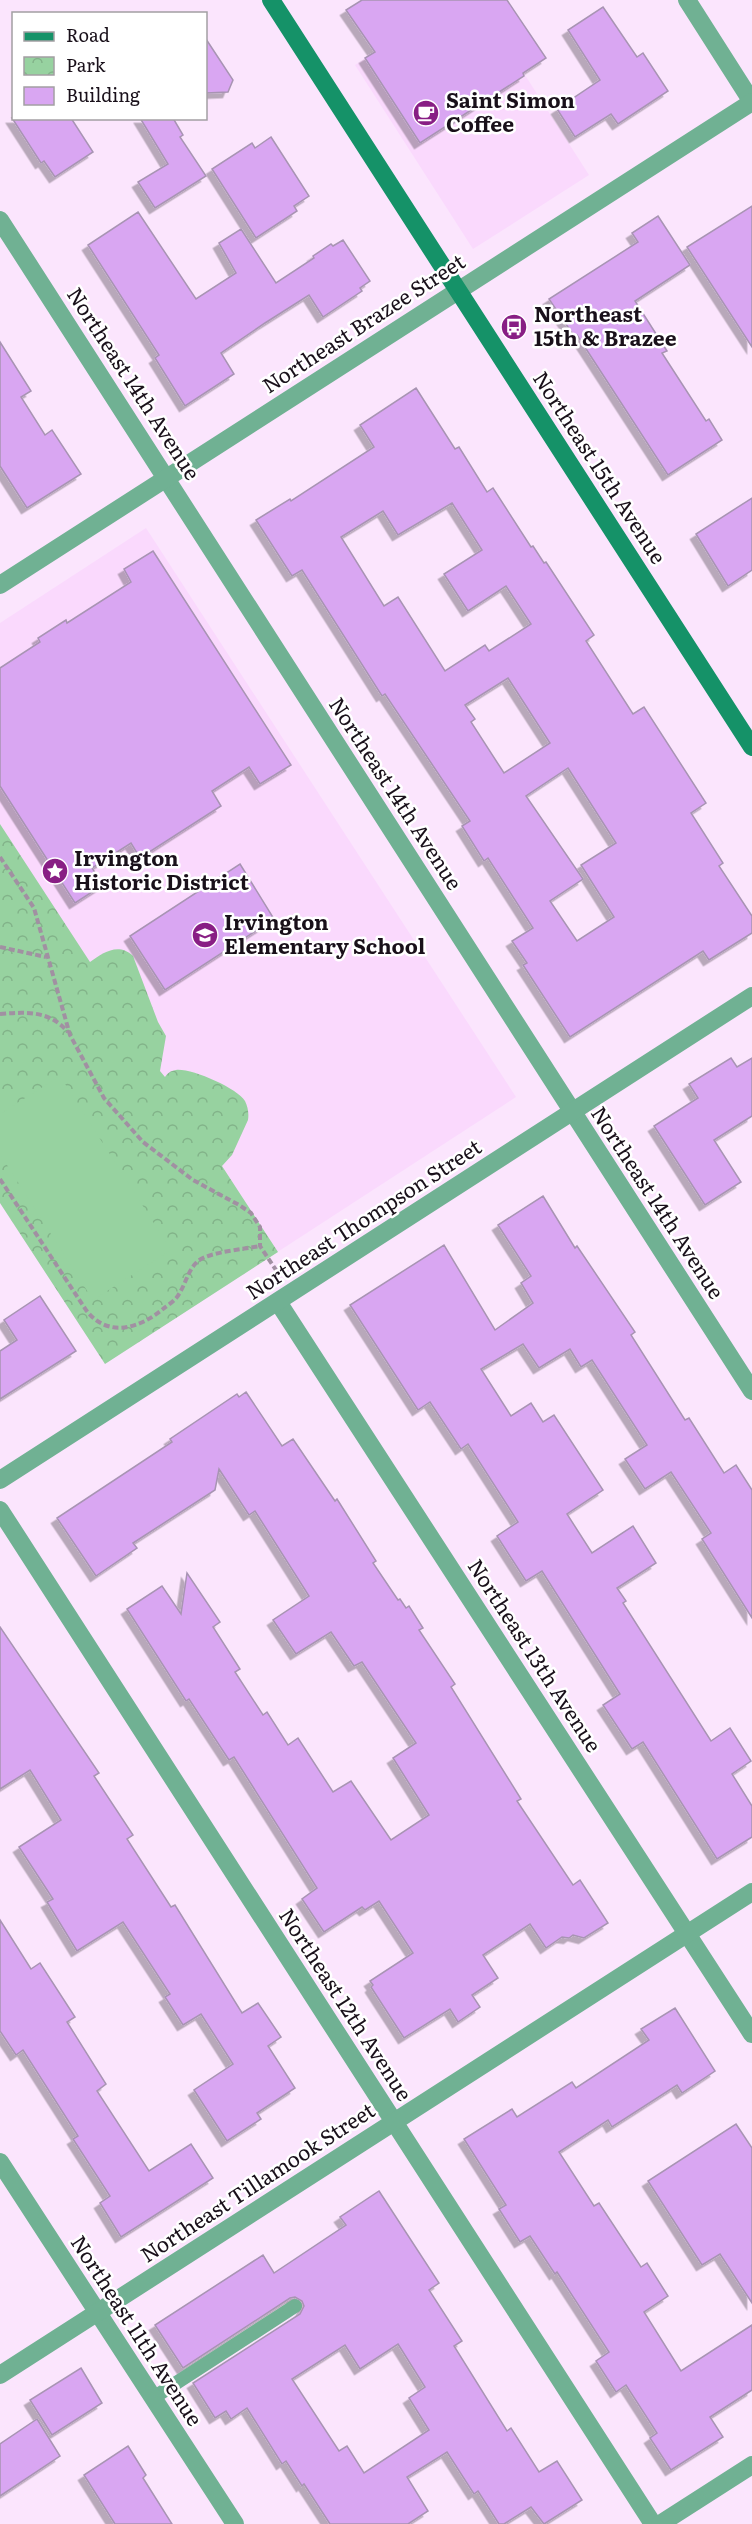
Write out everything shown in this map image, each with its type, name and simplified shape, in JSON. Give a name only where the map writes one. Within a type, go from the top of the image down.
[{"type":"street","name":"Northeast 15th Avenue","points":[[272,0],[752,747]]},
{"type":"street","points":[[687,0],[752,102]]},
{"type":"street","name":"Northeast Brazee Street","points":[[0,585],[752,102]]},
{"type":"street","name":"Northeast 14th Avenue","points":[[0,220],[752,1391]]},
{"type":"street","name":"Northeast Thompson Street","points":[[0,1480],[752,996]]},
{"type":"street","name":"Northeast 13th Avenue","points":[[278,1302],[752,2034]]},
{"type":"street","name":"Northeast 12th Avenue","points":[[0,1510],[652,2524]]},
{"type":"street","name":"Northeast Tillamook Street","points":[[0,2375],[752,1892]]},
{"type":"street","name":"Northeast 11th Avenue","points":[[0,2162],[235,2524]]},
{"type":"street","points":[[660,2524],[752,2465]]},
{"type":"lane","points":[[153,2398],[295,2306]]},
{"type":"path","points":[[0,857],[34,908],[46,957],[70,1035]]},
{"type":"path","points":[[0,947],[46,957]]},
{"type":"path","points":[[0,1014],[32,1012],[46,1016],[62,1025],[70,1035],[104,1098],[143,1142],[193,1180],[251,1213],[260,1227],[260,1246],[282,1278],[278,1302]]},
{"type":"path","points":[[0,1179],[86,1310],[104,1326],[133,1327],[150,1320],[179,1295],[198,1261],[207,1256],[260,1246]]},
{"type":"shaded area","points":[[455,0],[477,0],[589,175],[473,249],[355,65]]},
{"type":"shaded area","name":"Irvington Elementary School","points":[[146,528],[516,1097],[105,1364],[0,1203],[0,623]]},
{"type":"green space","points":[[0,824],[90,962],[105,952],[116,949],[133,956],[158,1022],[166,1036],[160,1071],[165,1077],[169,1072],[176,1070],[192,1072],[224,1085],[245,1101],[248,1120],[232,1155],[222,1166],[278,1252],[105,1364],[0,1203]]},
{"type":"green space","points":[[60,1076],[171,1250],[93,1300],[0,1154],[0,1114]]},
{"type":"building","points":[[362,0],[507,0],[546,58],[523,73],[524,76],[420,143],[365,58],[375,52],[346,10]]},
{"type":"building","points":[[603,7],[637,57],[643,53],[668,91],[618,124],[611,114],[575,137],[557,109],[600,80],[568,30]]},
{"type":"building","points":[[207,41],[233,80],[228,92],[207,93]]},
{"type":"building","points":[[13,120],[72,120],[93,152],[55,177],[44,161],[41,163]]},
{"type":"building","points":[[141,120],[174,120],[183,135],[180,137],[206,176],[155,208],[138,182],[168,164]]},
{"type":"building","points":[[271,137],[309,196],[294,206],[297,211],[256,238],[212,169],[252,143],[255,148]]},
{"type":"building","points":[[752,206],[752,347],[687,247]]},
{"type":"building","points":[[138,212],[196,299],[236,273],[219,243],[241,229],[276,283],[331,244],[333,246],[343,240],[370,281],[360,288],[362,291],[323,317],[309,295],[265,323],[221,353],[234,374],[185,406],[155,358],[159,355],[88,245]]},
{"type":"building","points":[[658,216],[690,265],[635,301],[667,351],[662,353],[706,421],[709,419],[722,440],[668,475],[577,335],[574,336],[549,299],[638,242],[632,233]]},
{"type":"building","points":[[0,342],[31,391],[21,397],[45,435],[52,430],[81,474],[27,508],[0,466]]},
{"type":"building","points":[[416,388],[455,449],[459,447],[487,492],[493,488],[531,547],[533,546],[544,563],[546,562],[594,635],[586,641],[633,714],[644,707],[706,803],[691,813],[723,863],[719,866],[752,916],[752,933],[709,960],[703,951],[570,1037],[523,965],[527,963],[512,941],[533,928],[488,858],[484,861],[462,826],[470,821],[385,694],[382,696],[302,570],[292,576],[256,520],[290,499],[291,501],[374,447],[360,425]],"holes":[[[452,503],[482,550],[444,574],[468,611],[506,586],[531,624],[489,651],[485,645],[445,671],[398,597],[384,606],[341,537],[383,511],[398,535]],[[508,678],[550,743],[504,773],[471,722],[475,719],[465,705]],[[568,768],[616,843],[581,865],[614,917],[577,941],[550,901],[583,879],[526,796]]]},
{"type":"building","points":[[752,498],[752,570],[728,586],[696,534]]},
{"type":"building","points":[[153,551],[291,765],[260,784],[249,767],[212,791],[221,806],[140,858],[131,843],[92,868],[103,885],[75,903],[0,786],[0,668],[40,642],[38,638],[66,620],[67,623],[131,582],[124,569]]},
{"type":"building","points":[[240,864],[274,919],[165,990],[130,936]]},
{"type":"building","points":[[731,1058],[737,1067],[752,1058],[752,1116],[714,1140],[741,1182],[705,1205],[654,1126],[698,1098],[689,1084]]},
{"type":"building","points":[[543,1196],[575,1248],[577,1246],[635,1332],[631,1335],[685,1420],[689,1418],[724,1473],[736,1465],[752,1490],[752,1618],[702,1539],[711,1533],[671,1472],[645,1489],[625,1459],[647,1445],[592,1360],[581,1367],[570,1349],[539,1368],[523,1344],[481,1369],[511,1416],[531,1403],[543,1422],[554,1415],[603,1490],[567,1514],[592,1553],[633,1526],[656,1563],[617,1588],[626,1601],[623,1603],[711,1741],[730,1728],[751,1761],[732,1774],[752,1806],[752,1837],[717,1859],[643,1742],[632,1749],[603,1705],[620,1694],[542,1571],[526,1581],[497,1536],[518,1522],[468,1444],[461,1449],[430,1402],[418,1410],[350,1305],[444,1245],[495,1330],[533,1303],[521,1283],[531,1276],[498,1225]]},
{"type":"building","points":[[40,1296],[76,1351],[0,1399],[0,1351],[17,1340],[4,1320]]},
{"type":"building","points":[[246,1392],[282,1446],[293,1439],[335,1501],[337,1499],[376,1561],[373,1563],[398,1600],[400,1599],[406,1608],[409,1606],[423,1628],[419,1630],[455,1684],[451,1687],[521,1799],[517,1801],[573,1885],[580,1880],[608,1923],[584,1938],[573,1935],[569,1938],[562,1937],[546,1948],[530,1924],[483,1955],[498,1978],[472,1995],[480,2007],[458,2022],[450,2009],[404,2038],[371,1987],[373,1985],[370,1981],[413,1953],[379,1901],[365,1910],[362,1907],[324,1932],[302,1899],[317,1888],[234,1757],[229,1760],[189,1699],[186,1701],[127,1609],[162,1586],[181,1614],[187,1573],[220,1622],[213,1627],[240,1669],[235,1672],[263,1715],[267,1712],[288,1745],[298,1738],[333,1792],[351,1781],[391,1840],[429,1815],[393,1758],[416,1743],[362,1662],[354,1666],[331,1632],[296,1654],[273,1620],[309,1596],[255,1511],[249,1515],[219,1469],[215,1490],[133,1543],[137,1548],[96,1576],[57,1518],[172,1442],[170,1439],[237,1394],[239,1397]]},
{"type":"building","points":[[0,1627],[99,1773],[94,1776],[133,1835],[127,1839],[171,1907],[175,1905],[242,2013],[258,2003],[281,2037],[268,2046],[295,2088],[257,2113],[261,2119],[227,2141],[194,2090],[233,2064],[201,2014],[183,2025],[165,1997],[170,1994],[123,1922],[77,1951],[47,1902],[53,1899],[19,1847],[61,1820],[30,1770],[0,1789]]},
{"type":"building","points":[[0,1920],[31,1969],[40,1963],[75,2017],[67,2022],[106,2084],[97,2091],[149,2171],[191,2144],[213,2178],[121,2237],[100,2203],[110,2196],[73,2139],[78,2136],[23,2050],[16,2055],[0,2031]]},
{"type":"building","points":[[675,2008],[715,2071],[682,2093],[677,2085],[612,2127],[608,2120],[559,2152],[594,2206],[599,2203],[641,2267],[647,2263],[668,2296],[644,2312],[681,2371],[752,2325],[752,2390],[710,2417],[723,2437],[671,2470],[650,2438],[657,2433],[626,2385],[616,2392],[596,2361],[609,2352],[557,2272],[555,2274],[530,2236],[520,2242],[499,2209],[506,2205],[464,2139],[512,2109],[517,2117],[572,2082],[576,2088],[649,2040],[641,2029]]},
{"type":"building","points":[[736,2124],[752,2148],[752,2303],[720,2254],[702,2265],[648,2181]]},
{"type":"building","points":[[379,2191],[439,2283],[429,2290],[462,2341],[454,2346],[507,2431],[511,2428],[539,2472],[557,2461],[582,2500],[544,2524],[531,2507],[504,2524],[499,2524],[478,2491],[474,2494],[447,2452],[407,2477],[428,2511],[408,2524],[330,2524],[286,2461],[282,2464],[247,2408],[231,2419],[226,2411],[215,2418],[193,2383],[300,2314],[304,2306],[302,2301],[295,2297],[290,2298],[183,2368],[155,2325],[263,2255],[274,2273],[346,2225],[340,2217]],"holes":[[[398,2344],[425,2387],[409,2398],[429,2430],[364,2473],[347,2446],[339,2451],[292,2379],[345,2345],[360,2369]]]},
{"type":"building","points":[[81,2368],[102,2403],[52,2435],[30,2400]]},
{"type":"building","points":[[37,2419],[60,2456],[0,2496],[0,2444]]},
{"type":"building","points":[[128,2446],[146,2475],[143,2478],[172,2524],[115,2524],[84,2475]]},
{"type":"place","name":"Saint Simon Coffee","points":[[426,113]]},
{"type":"place","name":"Northeast 15th & Brazee","points":[[514,327]]},
{"type":"place","name":"Irvington Historic District","points":[[55,871]]},
{"type":"place","name":"Irvington Elementary School","points":[[205,935]]}]
